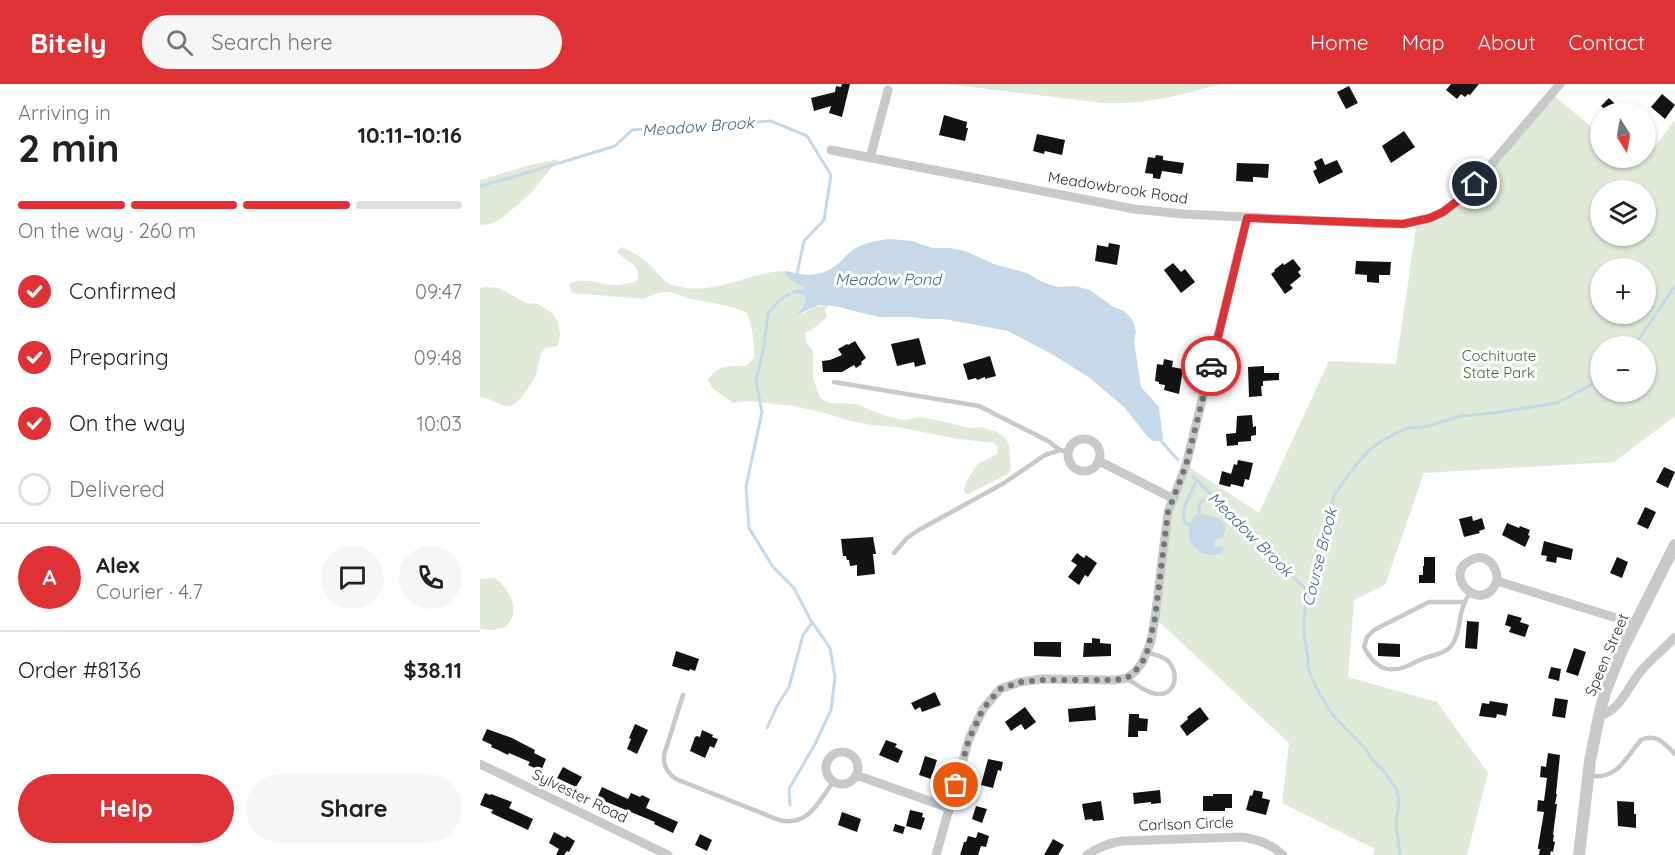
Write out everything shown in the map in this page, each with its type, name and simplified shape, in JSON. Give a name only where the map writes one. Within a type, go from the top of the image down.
[{"type":"street","name":"Meadowbrook Road","points":[[831,150],[1134,209],[1247,218],[1403,224],[1430,218],[1443,212],[1465,195],[1560,84]]},
{"type":"street","points":[[870,158],[888,90]]},
{"type":"street","points":[[936,855],[969,739],[983,709],[1000,689],[1020,682],[1042,680],[1127,678],[1143,661],[1155,618],[1165,526],[1172,498],[1186,465],[1247,218]]},
{"type":"street","points":[[1080,439],[1089,439],[1099,449],[1099,461],[1092,469],[1076,470],[1064,451],[1080,439]]},
{"type":"street","points":[[1099,461],[1172,498]]},
{"type":"street","name":"Speen Street","points":[[1579,855],[1588,776],[1599,716],[1613,670],[1635,624],[1666,569],[1675,544]]},
{"type":"street","points":[[1474,558],[1485,558],[1494,565],[1498,575],[1497,581],[1487,593],[1476,595],[1470,593],[1462,585],[1460,575],[1464,564],[1474,558]]},
{"type":"street","points":[[1497,581],[1635,624]]},
{"type":"street","points":[[1599,716],[1614,708],[1640,672],[1675,637]]},
{"type":"street","points":[[838,753],[848,754],[853,756],[857,765],[856,775],[848,783],[838,784],[833,782],[827,774],[826,766],[830,758],[838,753]]},
{"type":"street","name":"Sylvester Road","points":[[480,764],[668,855]]},
{"type":"street","points":[[856,775],[949,808]]},
{"type":"street","name":"Carlson Circle","points":[[1088,855],[1108,843],[1122,841],[1242,837],[1270,844],[1283,855]]},
{"type":"lane","points":[[834,382],[979,406],[1064,451]]},
{"type":"lane","points":[[894,553],[907,538],[917,531],[1010,480],[1045,455],[1064,451]]},
{"type":"lane","points":[[1463,602],[1429,602],[1374,630],[1367,637],[1365,647],[1369,657],[1373,663],[1394,670],[1450,648],[1457,636],[1463,602],[1470,593]]},
{"type":"lane","points":[[1127,678],[1152,693],[1164,693],[1171,688],[1176,675],[1170,663],[1166,659],[1147,652]]},
{"type":"lane","points":[[683,696],[664,755],[666,769],[676,779],[789,822],[798,820],[812,811],[833,782]]},
{"type":"lane","points":[[1588,776],[1602,777],[1615,772],[1641,740],[1646,738],[1660,739],[1675,754]]},
{"type":"green space","points":[[946,84],[1220,84],[1163,98],[1104,103]]},
{"type":"green space","name":"Cochituate State Park","points":[[1551,93],[1590,126],[1590,168],[1656,168],[1656,145],[1675,120],[1675,416],[1614,462],[1424,473],[1385,585],[1354,600],[1348,677],[1437,702],[1488,773],[1467,855],[1373,855],[1375,849],[1282,803],[1289,743],[1155,618],[1165,527],[1186,465],[1259,513],[1329,361],[1396,364],[1417,222],[1454,204]]},
{"type":"green space","points":[[559,159],[531,193],[501,219],[491,224],[480,225],[480,180]]},
{"type":"green space","points":[[622,247],[646,261],[666,281],[688,288],[716,286],[758,275],[787,271],[784,273],[805,289],[790,294],[796,293],[804,296],[806,300],[795,315],[818,306],[828,306],[825,310],[827,316],[825,319],[805,333],[806,342],[813,351],[813,378],[820,398],[829,403],[856,404],[903,420],[921,417],[969,428],[982,427],[997,432],[1006,438],[1011,469],[1008,474],[966,495],[964,489],[967,480],[978,464],[997,454],[998,448],[994,443],[958,439],[898,427],[872,425],[794,406],[748,401],[733,403],[712,388],[708,379],[720,368],[746,366],[754,358],[753,335],[747,313],[670,292],[658,293],[644,299],[572,293],[569,284],[574,282],[590,281],[615,285],[637,281],[638,275],[635,267],[617,251]]},
{"type":"green space","points":[[480,288],[499,288],[526,303],[538,304],[552,313],[558,322],[560,334],[558,346],[545,348],[533,381],[518,402],[511,406],[504,406],[480,397]]},
{"type":"green space","points":[[495,578],[510,596],[513,614],[510,622],[503,627],[494,630],[480,629],[480,579]]},
{"type":"water","name":"Meadow Pond","points":[[890,239],[912,241],[932,248],[965,251],[994,264],[1027,273],[1042,282],[1058,287],[1075,286],[1090,290],[1112,306],[1124,311],[1132,319],[1136,331],[1134,342],[1141,387],[1159,407],[1163,439],[1153,441],[1147,436],[1125,408],[1090,378],[1008,331],[944,319],[879,317],[834,306],[819,305],[794,316],[806,300],[804,296],[796,293],[789,294],[804,288],[784,273],[787,271],[808,275],[821,273],[834,267],[858,247]]},
{"type":"water","points":[[1199,514],[1215,517],[1223,523],[1225,532],[1222,538],[1217,539],[1214,543],[1215,547],[1222,546],[1224,550],[1219,553],[1209,555],[1203,553],[1191,541],[1189,533],[1193,516]]},
{"type":"building","points":[[842,84],[850,84],[842,117],[829,113],[831,106],[814,111],[811,98],[835,92],[836,86],[841,87]]},
{"type":"building","points":[[1451,84],[1479,84],[1470,95],[1465,97],[1461,94],[1457,99],[1446,90]]},
{"type":"building","points":[[1349,86],[1358,103],[1346,109],[1337,92]]},
{"type":"building","points":[[1662,94],[1675,105],[1665,119],[1656,111],[1655,102]]},
{"type":"building","points":[[944,115],[967,122],[965,141],[939,135]]},
{"type":"building","points":[[1404,131],[1415,147],[1391,163],[1382,146]]},
{"type":"building","points":[[1037,134],[1065,140],[1062,155],[1033,151]]},
{"type":"building","points":[[1156,155],[1163,156],[1163,160],[1184,163],[1182,174],[1162,171],[1160,179],[1153,178],[1153,174],[1145,173],[1148,157],[1155,158]]},
{"type":"building","points":[[1322,158],[1325,165],[1337,160],[1343,172],[1319,184],[1313,171],[1317,169],[1314,162]]},
{"type":"building","points":[[1237,163],[1269,164],[1268,178],[1253,177],[1253,182],[1236,181]]},
{"type":"building","points":[[1109,243],[1120,245],[1117,265],[1095,261],[1097,245],[1108,247]]},
{"type":"building","points":[[1293,259],[1301,269],[1298,272],[1301,276],[1290,285],[1293,288],[1285,294],[1271,274],[1283,263],[1284,265]]},
{"type":"building","points":[[1356,261],[1391,262],[1390,275],[1379,275],[1379,283],[1367,282],[1367,275],[1355,274]]},
{"type":"building","points":[[1173,263],[1181,272],[1185,269],[1195,282],[1181,293],[1164,270]]},
{"type":"building","points":[[919,338],[926,364],[915,367],[914,362],[897,366],[891,344]]},
{"type":"building","points":[[855,341],[866,358],[861,362],[862,364],[856,368],[854,365],[842,372],[823,372],[822,361],[842,355],[838,349]]},
{"type":"building","points":[[990,356],[996,376],[968,380],[963,364]]},
{"type":"building","points":[[1164,359],[1173,361],[1172,367],[1183,369],[1179,394],[1164,390],[1165,385],[1155,381],[1157,364],[1163,365]]},
{"type":"building","points":[[1264,366],[1264,373],[1279,373],[1279,380],[1263,381],[1262,396],[1249,397],[1248,367]]},
{"type":"building","points":[[1252,415],[1256,435],[1251,436],[1251,441],[1227,446],[1226,434],[1236,433],[1237,416]]},
{"type":"building","points":[[1238,460],[1253,463],[1249,480],[1245,479],[1243,487],[1219,484],[1222,471],[1231,474]]},
{"type":"building","points":[[1664,467],[1675,472],[1668,488],[1656,482]]},
{"type":"building","points":[[1645,507],[1656,512],[1648,529],[1637,524]]},
{"type":"building","points":[[1472,516],[1473,521],[1482,518],[1485,529],[1479,531],[1480,533],[1464,537],[1459,519]]},
{"type":"building","points":[[1507,523],[1530,530],[1525,547],[1502,535]]},
{"type":"building","points":[[873,537],[876,554],[873,554],[875,574],[857,576],[857,565],[850,566],[849,560],[843,556],[841,539]]},
{"type":"building","points":[[1544,541],[1573,549],[1571,560],[1557,557],[1556,563],[1546,561],[1547,556],[1541,555]]},
{"type":"building","points":[[1077,553],[1084,558],[1086,555],[1097,563],[1088,577],[1085,575],[1079,585],[1068,577],[1077,565],[1071,561]]},
{"type":"building","points":[[1424,557],[1435,557],[1435,583],[1419,583],[1419,575],[1423,575]]},
{"type":"building","points":[[1617,557],[1628,562],[1622,578],[1610,573]]},
{"type":"building","points":[[1508,614],[1522,618],[1520,622],[1529,625],[1525,637],[1509,632],[1511,627],[1505,625]]},
{"type":"building","points":[[1467,621],[1479,622],[1477,649],[1465,648]]},
{"type":"building","points":[[1092,638],[1100,639],[1100,643],[1111,644],[1111,656],[1083,657],[1084,643],[1092,643]]},
{"type":"building","points":[[1034,642],[1061,642],[1061,657],[1034,656]]},
{"type":"building","points":[[1378,643],[1400,644],[1400,657],[1378,656]]},
{"type":"building","points":[[1574,648],[1586,652],[1578,676],[1566,672]]},
{"type":"building","points":[[676,651],[699,659],[695,671],[672,666]]},
{"type":"building","points":[[1551,667],[1561,669],[1559,681],[1548,678]]},
{"type":"building","points":[[935,692],[941,705],[922,712],[920,707],[915,710],[911,703]]},
{"type":"building","points":[[1555,698],[1568,700],[1565,718],[1552,716]]},
{"type":"building","points":[[1490,701],[1508,704],[1506,716],[1497,714],[1496,718],[1479,716],[1482,703],[1489,704]]},
{"type":"building","points":[[1095,706],[1096,720],[1069,722],[1068,709]]},
{"type":"building","points":[[1025,707],[1036,722],[1025,730],[1021,724],[1011,731],[1005,722]]},
{"type":"building","points":[[1200,707],[1209,719],[1187,736],[1180,726]]},
{"type":"building","points":[[1129,714],[1139,714],[1139,718],[1148,719],[1147,731],[1138,731],[1138,737],[1128,737]]},
{"type":"building","points":[[635,724],[648,730],[637,754],[627,749]]},
{"type":"building","points":[[487,729],[535,750],[534,753],[546,759],[541,771],[528,765],[530,762],[509,753],[508,755],[482,740]]},
{"type":"building","points":[[702,730],[718,739],[714,748],[710,746],[705,758],[690,751],[695,737],[700,737]]},
{"type":"building","points":[[886,740],[897,744],[895,747],[903,751],[898,763],[879,755]]},
{"type":"building","points":[[1548,753],[1560,755],[1553,835],[1555,842],[1550,855],[1539,855],[1538,847],[1544,812],[1537,811],[1538,800],[1544,801],[1547,778],[1540,777],[1541,766],[1546,767]]},
{"type":"building","points":[[925,756],[937,760],[931,779],[919,775]]},
{"type":"building","points":[[988,759],[1003,762],[993,788],[981,785]]},
{"type":"building","points":[[563,767],[582,777],[576,787],[557,778]]},
{"type":"building","points":[[602,787],[628,799],[631,793],[650,799],[646,808],[678,822],[673,833],[654,824],[655,822],[597,798]]},
{"type":"building","points":[[1160,790],[1161,803],[1134,804],[1133,793]]},
{"type":"building","points":[[1254,790],[1263,792],[1262,798],[1270,800],[1266,815],[1246,810],[1250,795],[1252,796]]},
{"type":"building","points":[[485,793],[512,802],[509,808],[533,819],[528,830],[491,813],[493,810],[480,805]]},
{"type":"building","points":[[1213,794],[1232,794],[1232,808],[1225,808],[1225,811],[1203,811],[1203,796],[1213,796]]},
{"type":"building","points":[[1101,801],[1104,820],[1085,820],[1082,804]]},
{"type":"building","points":[[1617,801],[1634,802],[1636,828],[1618,826]]},
{"type":"building","points":[[976,806],[987,809],[982,823],[972,819]]},
{"type":"building","points":[[910,810],[923,813],[922,817],[925,818],[921,830],[906,826]]},
{"type":"building","points":[[842,812],[861,819],[857,832],[838,825]]},
{"type":"building","points":[[895,824],[905,827],[903,834],[893,831]]},
{"type":"building","points":[[554,832],[575,841],[569,852],[567,851],[564,855],[556,855],[559,849],[549,843]]},
{"type":"building","points":[[978,832],[989,836],[986,847],[981,846],[978,855],[960,855],[968,836],[976,838]]},
{"type":"building","points":[[700,834],[712,840],[707,851],[695,845]]},
{"type":"building","points":[[1053,839],[1064,845],[1058,855],[1044,855]]},
{"type":"waterway","name":"Meadow Brook","points":[[480,186],[615,146],[632,130],[771,121],[807,136],[831,175],[824,220],[804,241],[797,274]]},
{"type":"waterway","name":"Course Brook","points":[[1641,336],[1675,286]]},
{"type":"waterway","points":[[789,294],[768,313],[756,381],[762,412],[746,487],[749,528],[773,567],[794,588],[810,619],[830,648],[835,677],[831,710],[815,744],[789,789],[790,805]]},
{"type":"waterway","name":"Course Brook","points":[[1400,855],[1396,823],[1399,801],[1397,790],[1365,748],[1331,713],[1308,668],[1304,634],[1308,591],[1320,556],[1324,529],[1334,496],[1368,451],[1406,428],[1424,427],[1461,416],[1557,403],[1590,385]]},
{"type":"waterway","name":"Meadow Brook","points":[[1161,441],[1178,460]]},
{"type":"waterway","name":"Meadow Brook","points":[[1193,476],[1308,591]]},
{"type":"waterway","points":[[1190,525],[1185,523],[1184,512],[1197,480]]},
{"type":"waterway","points":[[1199,514],[1199,505],[1202,501],[1216,500]]},
{"type":"waterway","points":[[767,728],[789,687],[803,635],[812,623]]},
{"type":"way so far","points":[[956,785],[969,739],[983,709],[1000,689],[1020,682],[1042,680],[1127,678],[1143,661],[1153,630],[1168,512],[1186,465],[1211,366]]},
{"type":"route","points":[[1211,366],[1247,218],[1388,224],[1417,222],[1443,212],[1455,204],[1475,184]]}]
